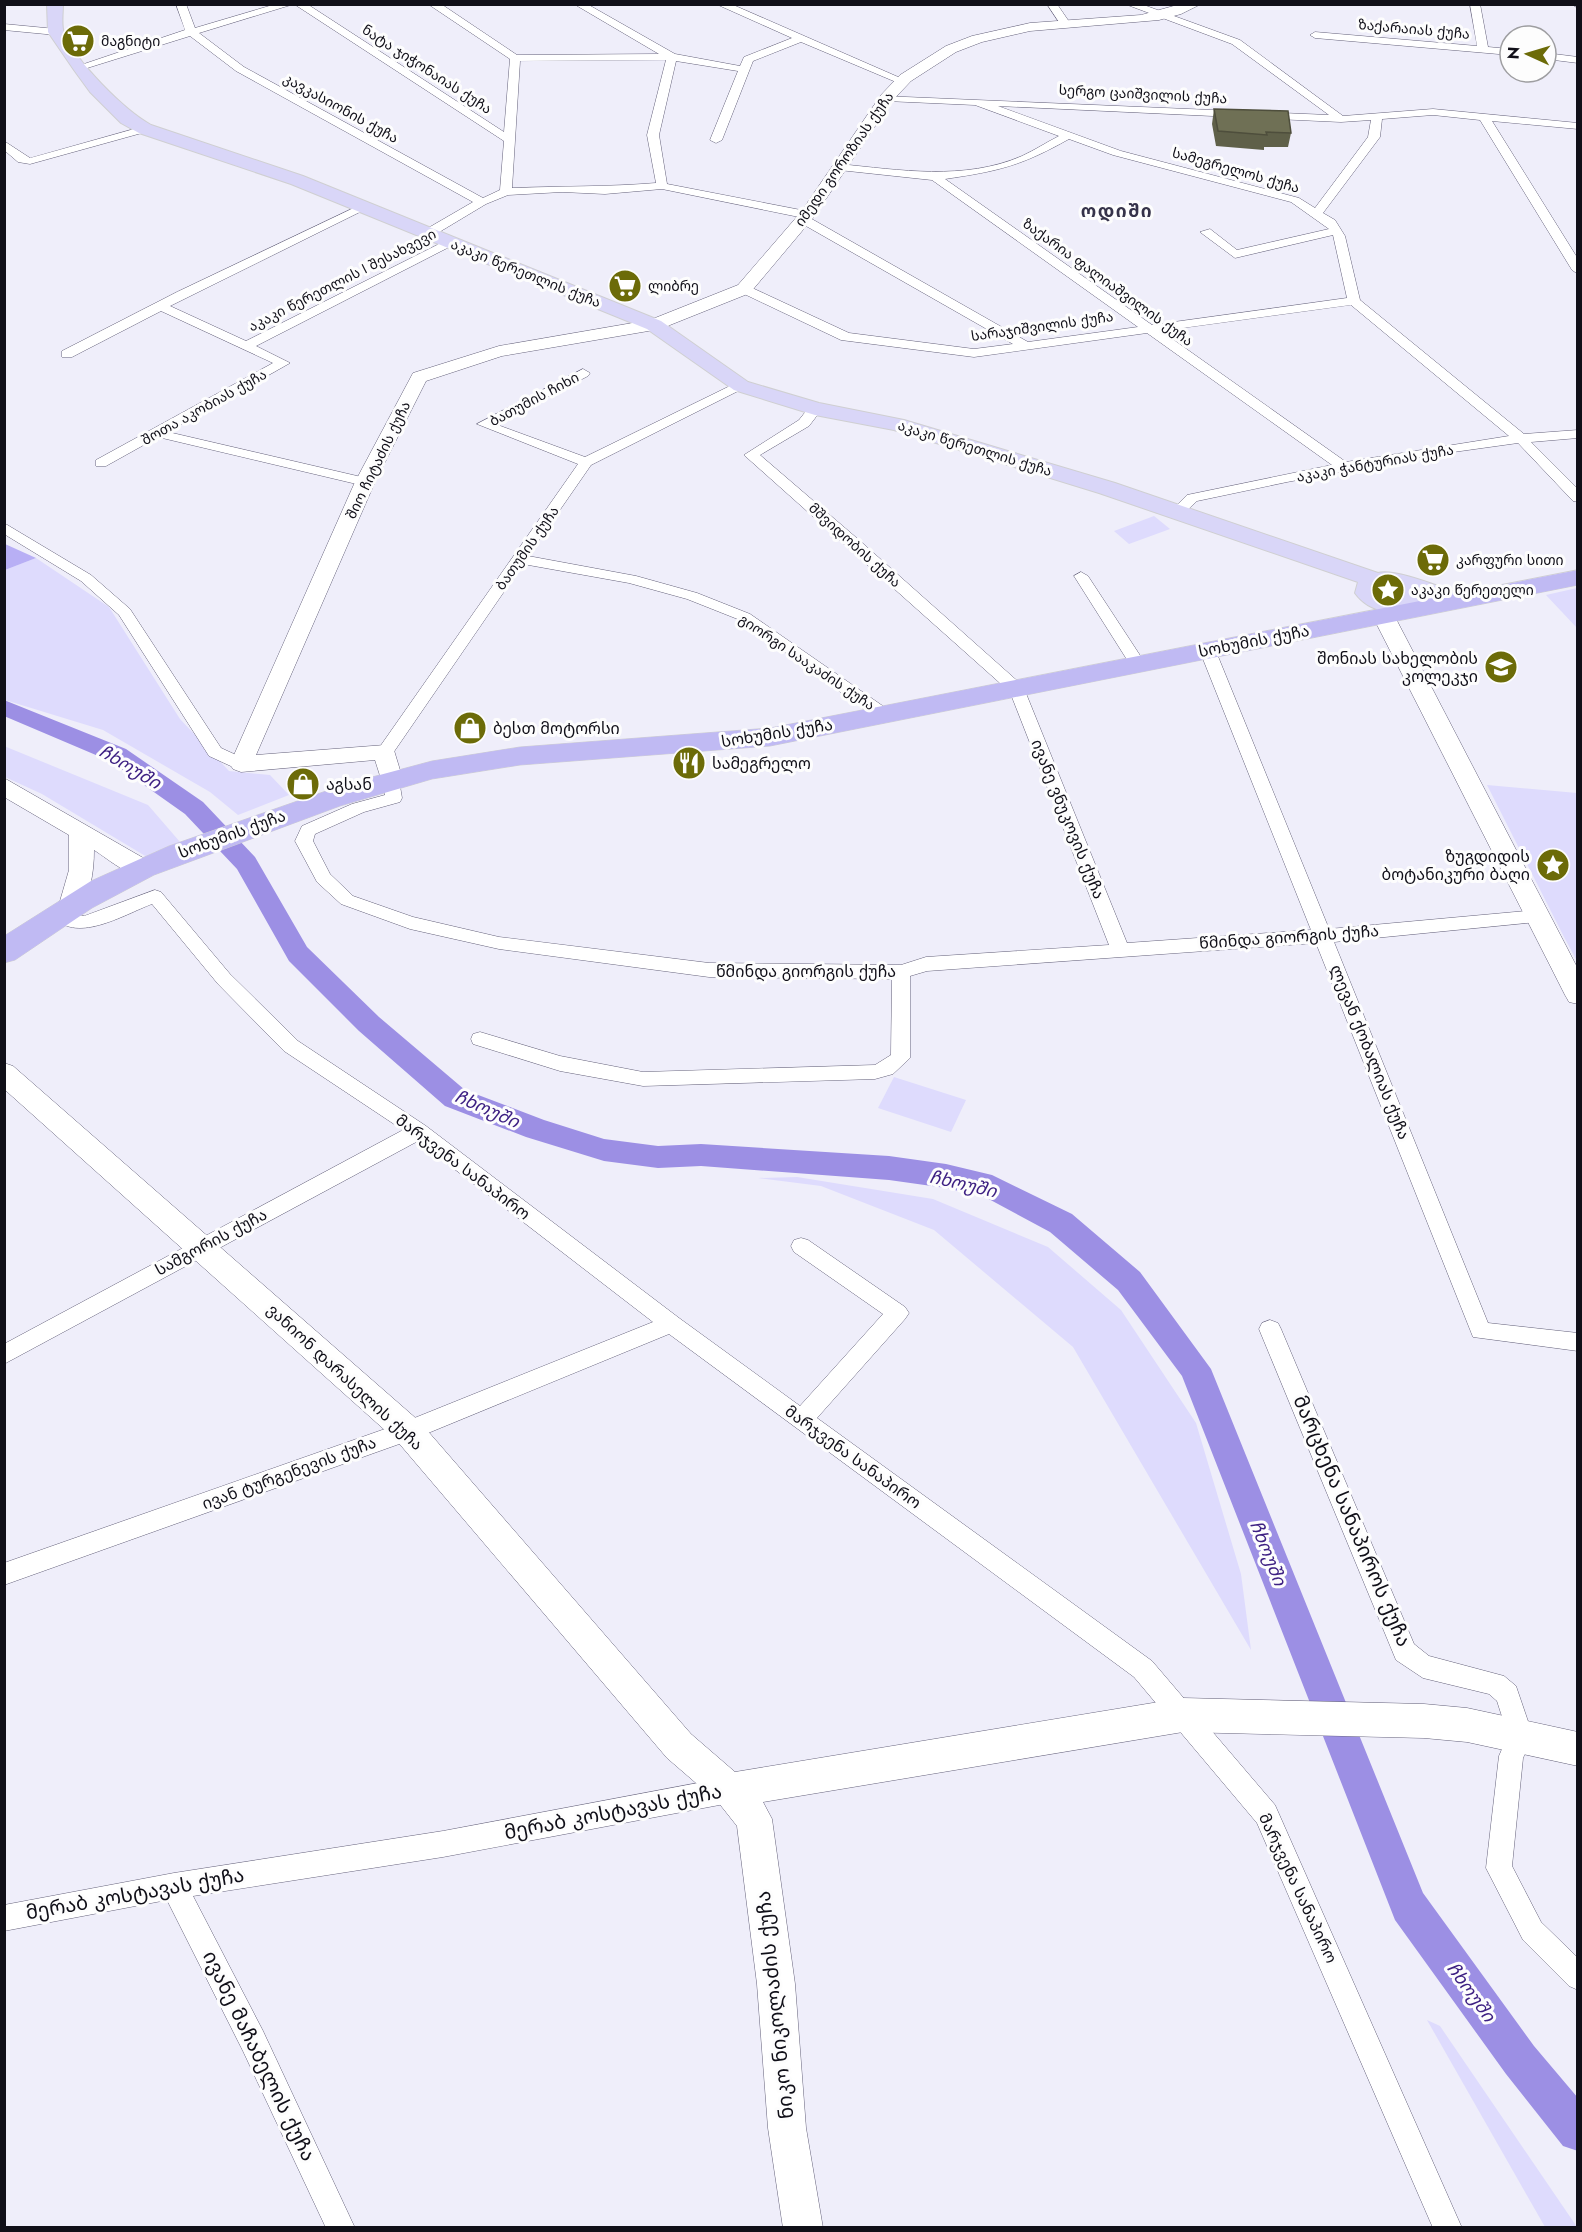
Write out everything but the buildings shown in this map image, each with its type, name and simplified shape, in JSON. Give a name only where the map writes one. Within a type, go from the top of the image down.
[{"type":"highway","name":"სოხუმის ქუჩა","points":[[4,952],[65,911],[154,864],[379,783],[486,760],[553,752],[770,737],[1139,666],[1207,649],[1369,597],[1456,600],[1578,577]]},
{"type":"main road","points":[[55,4],[56,32]]},
{"type":"main road","name":"აკაკი წერეთლის ქუჩა","points":[[56,32],[96,88],[127,119],[145,129],[297,180],[654,325],[741,386],[814,409],[897,424],[1178,511],[1328,563],[1369,597]]},
{"type":"main road","points":[[1369,597],[1396,580],[1408,598]]},
{"type":"street","points":[[182,4],[191,32]]},
{"type":"street","points":[[80,67],[289,4]]},
{"type":"street","name":"ნატა ჯიჭონაიას ქუჩა","points":[[299,4],[508,139]]},
{"type":"street","points":[[433,4],[515,58],[672,57],[742,69]]},
{"type":"street","points":[[579,4],[672,57]]},
{"type":"street","points":[[1053,4],[1065,23]]},
{"type":"street","points":[[1130,4],[1236,42],[1341,119]]},
{"type":"street","name":"იმედი გოროზიას ქუჩა","points":[[654,325],[744,289],[805,217],[900,80],[929,58],[1002,30],[1161,16],[1194,4]]},
{"type":"street","points":[[1475,4],[1483,50]]},
{"type":"street","points":[[723,5],[900,80]]},
{"type":"street","points":[[4,27],[56,32]]},
{"type":"street","name":"კავკასიონის ქუჩა","points":[[191,32],[240,69],[482,202]]},
{"type":"street","name":"ზაქარაიას ქუჩა","points":[[1315,35],[1498,51]]},
{"type":"street","points":[[716,140],[742,69],[748,59],[799,39]]},
{"type":"street","points":[[662,186],[653,135],[672,57]]},
{"type":"street","points":[[506,192],[515,58]]},
{"type":"street","points":[[1558,58],[1578,60]]},
{"type":"street","name":"სერგო ცაიშვილის ქუჩა","points":[[886,98],[1341,119],[1433,112],[1578,126]]},
{"type":"street","name":"სამეგრელოს ქუჩა","points":[[973,101],[1118,153],[1295,200],[1331,223],[1336,231]]},
{"type":"street","points":[[1317,213],[1374,137],[1377,117]]},
{"type":"street","points":[[1484,117],[1578,270]]},
{"type":"street","points":[[4,144],[22,160],[30,161],[145,129]]},
{"type":"street","points":[[935,177],[999,168],[1027,158],[1068,135]]},
{"type":"street","name":"ზაქარია ფალიაშვილის ქუჩა","points":[[839,167],[935,177],[1144,328],[1343,466]]},
{"type":"street","points":[[427,234],[482,202],[506,192],[562,189],[605,191],[662,186],[805,217],[1024,345]]},
{"type":"street","points":[[68,354],[362,208]]},
{"type":"street","points":[[1206,232],[1235,254],[1336,231],[1354,301],[1520,438],[1578,498]]},
{"type":"street","name":"აკაკი წერეთლის I შესახვევი","points":[[247,345],[451,243]]},
{"type":"street","name":"სარაჯიშვილის ქუჩა","points":[[744,289],[846,337],[974,353],[1354,301]]},
{"type":"street","name":"შოთა აკობიას ქუჩა","points":[[101,463],[283,363],[161,306]]},
{"type":"street","name":"შიო ჩიტაძის ქუჩა","points":[[241,764],[365,482],[419,377],[500,351],[654,325]]},
{"type":"street","name":"ბათუმის ჩიხი","points":[[583,373],[484,424],[586,462]]},
{"type":"street","points":[[586,462],[741,386]]},
{"type":"street","name":"მშვიდობის ქუჩა","points":[[814,409],[804,423],[751,455],[854,543],[1017,690]]},
{"type":"street","points":[[157,433],[365,482]]},
{"type":"street","name":"აკაკი ჭანტურიას ქუჩა","points":[[1178,511],[1192,498],[1343,466],[1520,438],[1578,434]]},
{"type":"street","name":"ბათუმის ქუჩა","points":[[385,752],[521,559],[586,462]]},
{"type":"street","points":[[4,527],[86,578],[125,612],[215,752],[241,764],[385,752],[379,783]]},
{"type":"street","name":"გიორგი სააკაძის ქუჩა","points":[[521,559],[631,579],[692,596],[746,617],[884,715]]},
{"type":"street","points":[[1081,576],[1139,666]]},
{"type":"street","points":[[1369,597],[1578,995]]},
{"type":"street","name":"ლევან ქობალიას ქუჩა","points":[[1207,649],[1481,1331],[1578,1342]]},
{"type":"street","name":"ივანე ვნუკოვის ქუჩა","points":[[1017,690],[1120,949]]},
{"type":"street","name":"წმინდა გიორგის ქუჩა","points":[[379,783],[394,798],[358,807],[317,825],[308,830],[304,841],[323,878],[348,900],[410,923],[499,943],[709,970],[901,972],[926,964],[1324,936],[1537,916]]},
{"type":"street","points":[[4,786],[80,831],[154,864]]},
{"type":"street","points":[[65,911],[81,875],[83,854],[80,831]]},
{"type":"street","name":"მარჯვენა სანაპირო","points":[[65,911],[71,921],[85,923],[155,896],[224,979],[291,1046],[419,1131],[671,1324],[1143,1669],[1266,1814],[1448,2228]]},
{"type":"street","points":[[480,1039],[536,1058],[612,1076],[643,1079],[875,1072],[886,1069],[900,1058],[901,972]]},
{"type":"street","name":"ვანიონ დარასელის ქუჩა","points":[[4,1073],[408,1431],[680,1746],[729,1790]]},
{"type":"street","name":"სამგორის ქუჩა","points":[[4,1355],[419,1131]]},
{"type":"street","points":[[801,1246],[898,1313],[801,1419]]},
{"type":"street","name":"ივან ტურგენევის ქუჩა","points":[[4,1574],[408,1431],[671,1324]]},
{"type":"street","name":"მარცხენა სანაპიროს ქუჩა","points":[[1270,1329],[1405,1652],[1423,1666],[1495,1683],[1507,1694],[1521,1736]]},
{"type":"street","name":"მერაბ კოსტავას ქუჩა","points":[[4,1917],[174,1886],[443,1844],[729,1790],[1183,1715],[1223,1718],[1424,1721],[1467,1725],[1521,1736]]},
{"type":"street","points":[[1578,1749],[1521,1736],[1511,1756],[1499,1868],[1532,1931],[1578,1977]]},
{"type":"street","name":"ნიკო ნიკოლაძის ქუჩა","points":[[729,1790],[754,1819],[776,1984],[787,2128],[803,2228]]},
{"type":"street","name":"ივანე მაჩაბელის ქუჩა","points":[[174,1886],[253,2041],[341,2228]]},
{"type":"shaded area","points":[[1154,516],[1170,529],[1129,544],[1114,531]]},
{"type":"shaded area","points":[[5,544],[36,558],[5,570]]},
{"type":"shaded area","points":[[36,558],[109,607],[180,719],[229,771],[270,775],[289,795],[238,815],[210,792],[103,730],[5,700],[5,570]]},
{"type":"shaded area","points":[[1578,588],[1577,628],[1546,595]]},
{"type":"shaded area","points":[[4,746],[148,805],[180,842],[147,857],[42,794],[5,777]]},
{"type":"shaded area","name":"ზუგდიდის ბოტანიკური ბაღი","points":[[1487,785],[1577,793],[1577,961],[1564,937]]},
{"type":"shaded area","points":[[894,1077],[966,1100],[951,1132],[878,1108]]},
{"type":"shaded area","points":[[797,1177],[933,1199],[1048,1247],[1121,1310],[1196,1423],[1241,1574],[1251,1650],[1073,1347],[934,1230],[821,1186],[758,1178]]},
{"type":"shaded area","points":[[1427,2020],[1440,2026],[1577,2227],[1545,2227]]},
{"type":"waterway","name":"ჩხოუში","points":[[4,707],[118,755],[194,808],[246,863],[298,954],[369,1024],[455,1098],[536,1129],[604,1150],[658,1157],[701,1155],[889,1168],[946,1176],[992,1187],[1061,1223],[1129,1281],[1195,1369],[1277,1569],[1409,1906],[1520,2060],[1578,2131]]},
{"type":"place","name":"მაგნიტი","points":[[78,41]]},
{"type":"place","name":"ლიბრე","points":[[625,286]]},
{"type":"place","name":"კარფური სითი","points":[[1433,560]]},
{"type":"place","name":"აკაკი წერეთელი","points":[[1388,590]]},
{"type":"place","name":"შონიას სახელობის კოლეკჯი","points":[[1501,667]]},
{"type":"place","name":"ბესთ მოტორსი","points":[[470,728]]},
{"type":"place","name":"სამეგრელო","points":[[689,763]]},
{"type":"place","name":"აგსან","points":[[303,784]]},
{"type":"place","name":"ზუგდიდის ბოტანიკური ბაღი","points":[[1553,865]]},
{"type":"district","name":"ოდიში","points":[[1117,211]]}]
